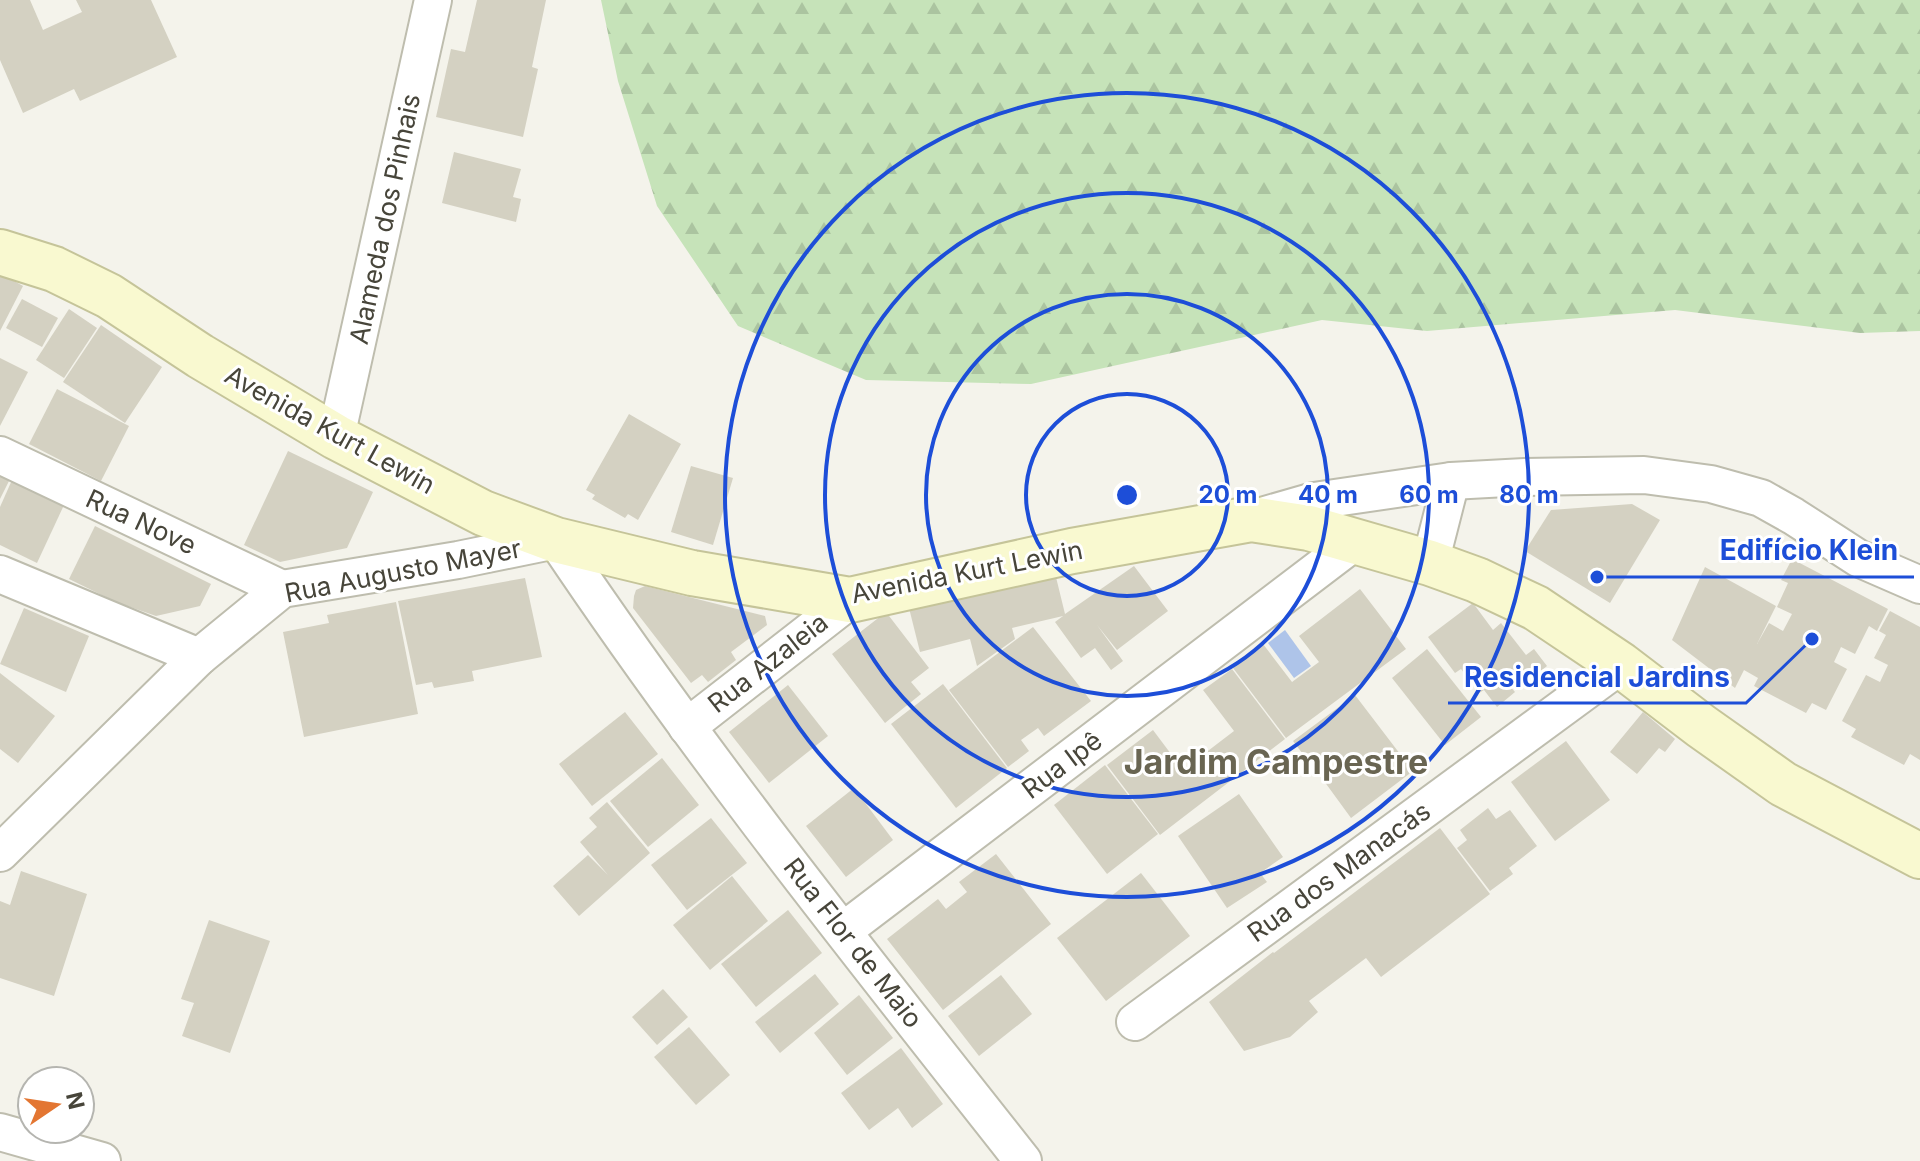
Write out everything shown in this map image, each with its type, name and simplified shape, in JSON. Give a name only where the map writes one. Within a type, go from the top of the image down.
[{"type":"main road","name":"Avenida Kurt Lewin","points":[[0,252],[54,269],[109,296],[200,356],[336,437],[483,513],[556,540],[692,573],[850,600],[1072,551],[1251,519],[1309,528],[1357,540],[1477,580],[1536,608],[1621,665],[1783,784],[1920,856]]},
{"type":"street","name":"Alameda dos Pinhais","points":[[336,437],[433,0]]},
{"type":"street","name":"Rua Nove","points":[[0,455],[282,589]]},
{"type":"street","points":[[1251,519],[1314,501],[1451,481],[1644,475],[1711,484],[1761,498],[1858,558],[1920,585]]},
{"type":"street","points":[[1430,563],[1451,481]]},
{"type":"street","name":"Rua Augusto Mayer","points":[[0,853],[199,657],[282,589],[458,560],[556,540]]},
{"type":"street","name":"Rua Flor de Maio","points":[[556,540],[687,727],[1020,1160]]},
{"type":"street","name":"Rua Ipê","points":[[843,931],[1357,540]]},
{"type":"street","points":[[0,574],[199,657]]},
{"type":"street","name":"Rua Azaleia","points":[[687,727],[850,600]]},
{"type":"street","name":"Rua dos Manacás","points":[[1135,1022],[1621,665]]},
{"type":"street","points":[[0,1132],[102,1161]]},
{"type":"green space","points":[[601,0],[1920,0],[1920,331],[1860,333],[1675,310],[1427,331],[1322,320],[1031,384],[866,380],[738,326],[657,206],[618,81]]},
{"type":"water","points":[[1285,630],[1311,666],[1294,678],[1268,643]]},
{"type":"building","points":[[0,0],[30,0],[43,30],[82,12],[76,0],[151,0],[177,57],[80,101],[74,89],[23,113],[0,60]]},
{"type":"building","points":[[477,0],[546,0],[532,67],[538,69],[523,137],[436,117],[451,49],[465,52]]},
{"type":"building","points":[[454,152],[521,169],[513,197],[521,199],[516,222],[442,203]]},
{"type":"building","points":[[0,273],[23,286],[0,331]]},
{"type":"building","points":[[22,299],[58,318],[42,347],[6,328]]},
{"type":"building","points":[[69,309],[97,328],[64,378],[36,360]]},
{"type":"building","points":[[101,325],[162,367],[125,423],[63,382]]},
{"type":"building","points":[[0,358],[28,372],[0,426]]},
{"type":"building","points":[[57,389],[129,426],[101,481],[29,444]]},
{"type":"building","points":[[629,414],[681,444],[638,520],[628,514],[625,518],[592,499],[595,495],[586,490]]},
{"type":"building","points":[[288,451],[373,492],[347,548],[280,562],[244,545]]},
{"type":"building","points":[[691,466],[733,478],[713,545],[671,532]]},
{"type":"building","points":[[0,474],[10,479],[0,499]]},
{"type":"building","points":[[12,480],[64,505],[37,563],[0,545],[0,507]]},
{"type":"building","points":[[1632,504],[1660,520],[1610,603],[1525,551],[1551,510]]},
{"type":"building","points":[[95,526],[211,584],[200,606],[156,616],[116,602],[69,579]]},
{"type":"building","points":[[1792,559],[1888,609],[1877,631],[1869,626],[1855,654],[1841,647],[1834,662],[1847,669],[1826,710],[1812,703],[1806,713],[1754,686],[1758,678],[1744,670],[1735,688],[1672,640],[1705,567],[1776,606],[1757,644],[1769,623],[1783,631],[1792,614],[1777,607],[1788,583],[1781,580]]},
{"type":"building","points":[[1134,566],[1168,611],[1117,650],[1097,625],[1123,661],[1111,670],[1095,648],[1081,658],[1055,622],[1063,616],[1012,628],[1015,639],[977,666],[970,639],[920,652],[909,608],[1055,573],[1065,614]]},
{"type":"building","points":[[525,578],[542,657],[472,671],[474,681],[434,688],[432,682],[416,685],[398,601]]},
{"type":"building","points":[[645,586],[765,616],[767,625],[731,652],[736,660],[708,682],[702,675],[691,683],[633,608],[636,590]]},
{"type":"building","points":[[1360,589],[1406,649],[1286,738],[1233,668],[1263,644],[1292,682],[1319,662],[1299,636]]},
{"type":"building","points":[[396,602],[418,714],[304,737],[283,632],[329,623],[327,615]]},
{"type":"building","points":[[1473,603],[1493,630],[1501,623],[1526,655],[1534,649],[1547,666],[1532,678],[1527,671],[1509,685],[1515,692],[1497,707],[1484,690],[1479,693],[1461,669],[1455,673],[1428,637]]},
{"type":"building","points":[[24,608],[89,636],[66,692],[0,664]]},
{"type":"building","points":[[1890,611],[1920,627],[1920,760],[1910,754],[1904,765],[1851,737],[1856,729],[1842,721],[1866,675],[1880,682],[1888,665],[1874,658],[1886,635],[1879,631]]},
{"type":"building","points":[[886,612],[929,668],[911,682],[921,694],[885,723],[832,654]]},
{"type":"building","points":[[1033,627],[1091,701],[1044,736],[1038,728],[1021,740],[1029,751],[1008,767],[949,690]]},
{"type":"building","points":[[1427,649],[1481,717],[1445,745],[1392,678]]},
{"type":"building","points":[[1232,669],[1285,739],[1160,835],[1107,765],[1153,730],[1183,770],[1234,731],[1203,690]]},
{"type":"building","points":[[0,673],[55,716],[18,763],[0,749]]},
{"type":"building","points":[[943,684],[1007,768],[956,808],[891,724]]},
{"type":"building","points":[[788,685],[828,736],[769,783],[729,732]]},
{"type":"building","points":[[1355,695],[1413,771],[1351,818],[1324,781],[1343,766],[1334,755],[1315,770],[1293,741]]},
{"type":"building","points":[[625,712],[658,754],[592,806],[559,764]]},
{"type":"building","points":[[1643,712],[1675,739],[1665,752],[1659,748],[1637,774],[1610,752]]},
{"type":"building","points":[[1566,741],[1610,800],[1555,841],[1511,782]]},
{"type":"building","points":[[662,758],[699,805],[648,847],[610,801]]},
{"type":"building","points":[[1105,765],[1158,834],[1107,874],[1054,805]]},
{"type":"building","points":[[854,788],[893,840],[846,877],[806,826]]},
{"type":"building","points":[[1239,794],[1283,857],[1260,873],[1267,882],[1227,908],[1178,836]]},
{"type":"building","points":[[607,802],[650,853],[579,916],[553,886],[588,855],[608,875],[580,842],[597,827],[589,818]]},
{"type":"building","points":[[1488,808],[1496,819],[1510,810],[1537,846],[1509,868],[1513,874],[1490,891],[1457,848],[1467,840],[1460,830]]},
{"type":"building","points":[[711,818],[747,863],[687,910],[651,865]]},
{"type":"building","points":[[1440,828],[1490,894],[1381,977],[1366,958],[1309,1001],[1318,1012],[1290,1037],[1244,1051],[1209,1002]]},
{"type":"building","points":[[996,854],[1051,924],[943,1010],[887,939],[938,899],[946,909],[967,892],[959,882]]},
{"type":"building","points":[[21,871],[87,894],[54,996],[0,978],[0,901],[10,905]]},
{"type":"building","points":[[1141,873],[1190,936],[1106,1001],[1057,938]]},
{"type":"building","points":[[732,876],[768,921],[710,970],[673,925]]},
{"type":"building","points":[[788,910],[822,953],[756,1007],[721,964]]},
{"type":"building","points":[[209,920],[270,941],[230,1053],[182,1036],[194,1003],[181,999]]},
{"type":"building","points":[[815,974],[839,1004],[780,1053],[755,1022]]},
{"type":"building","points":[[1001,975],[1032,1014],[979,1056],[948,1016]]},
{"type":"building","points":[[663,989],[688,1017],[657,1045],[632,1017]]},
{"type":"building","points":[[859,995],[893,1038],[847,1075],[814,1033]]},
{"type":"building","points":[[689,1027],[730,1075],[696,1105],[654,1057]]},
{"type":"building","points":[[901,1048],[943,1104],[912,1128],[898,1108],[869,1130],[841,1093]]},
{"type":"place","name":"Edifício Klein","points":[[1597,577]]},
{"type":"place","name":"Residencial Jardins","points":[[1812,639]]},
{"type":"district","name":"Jardim Campestre","points":[[1276,762]]}]
